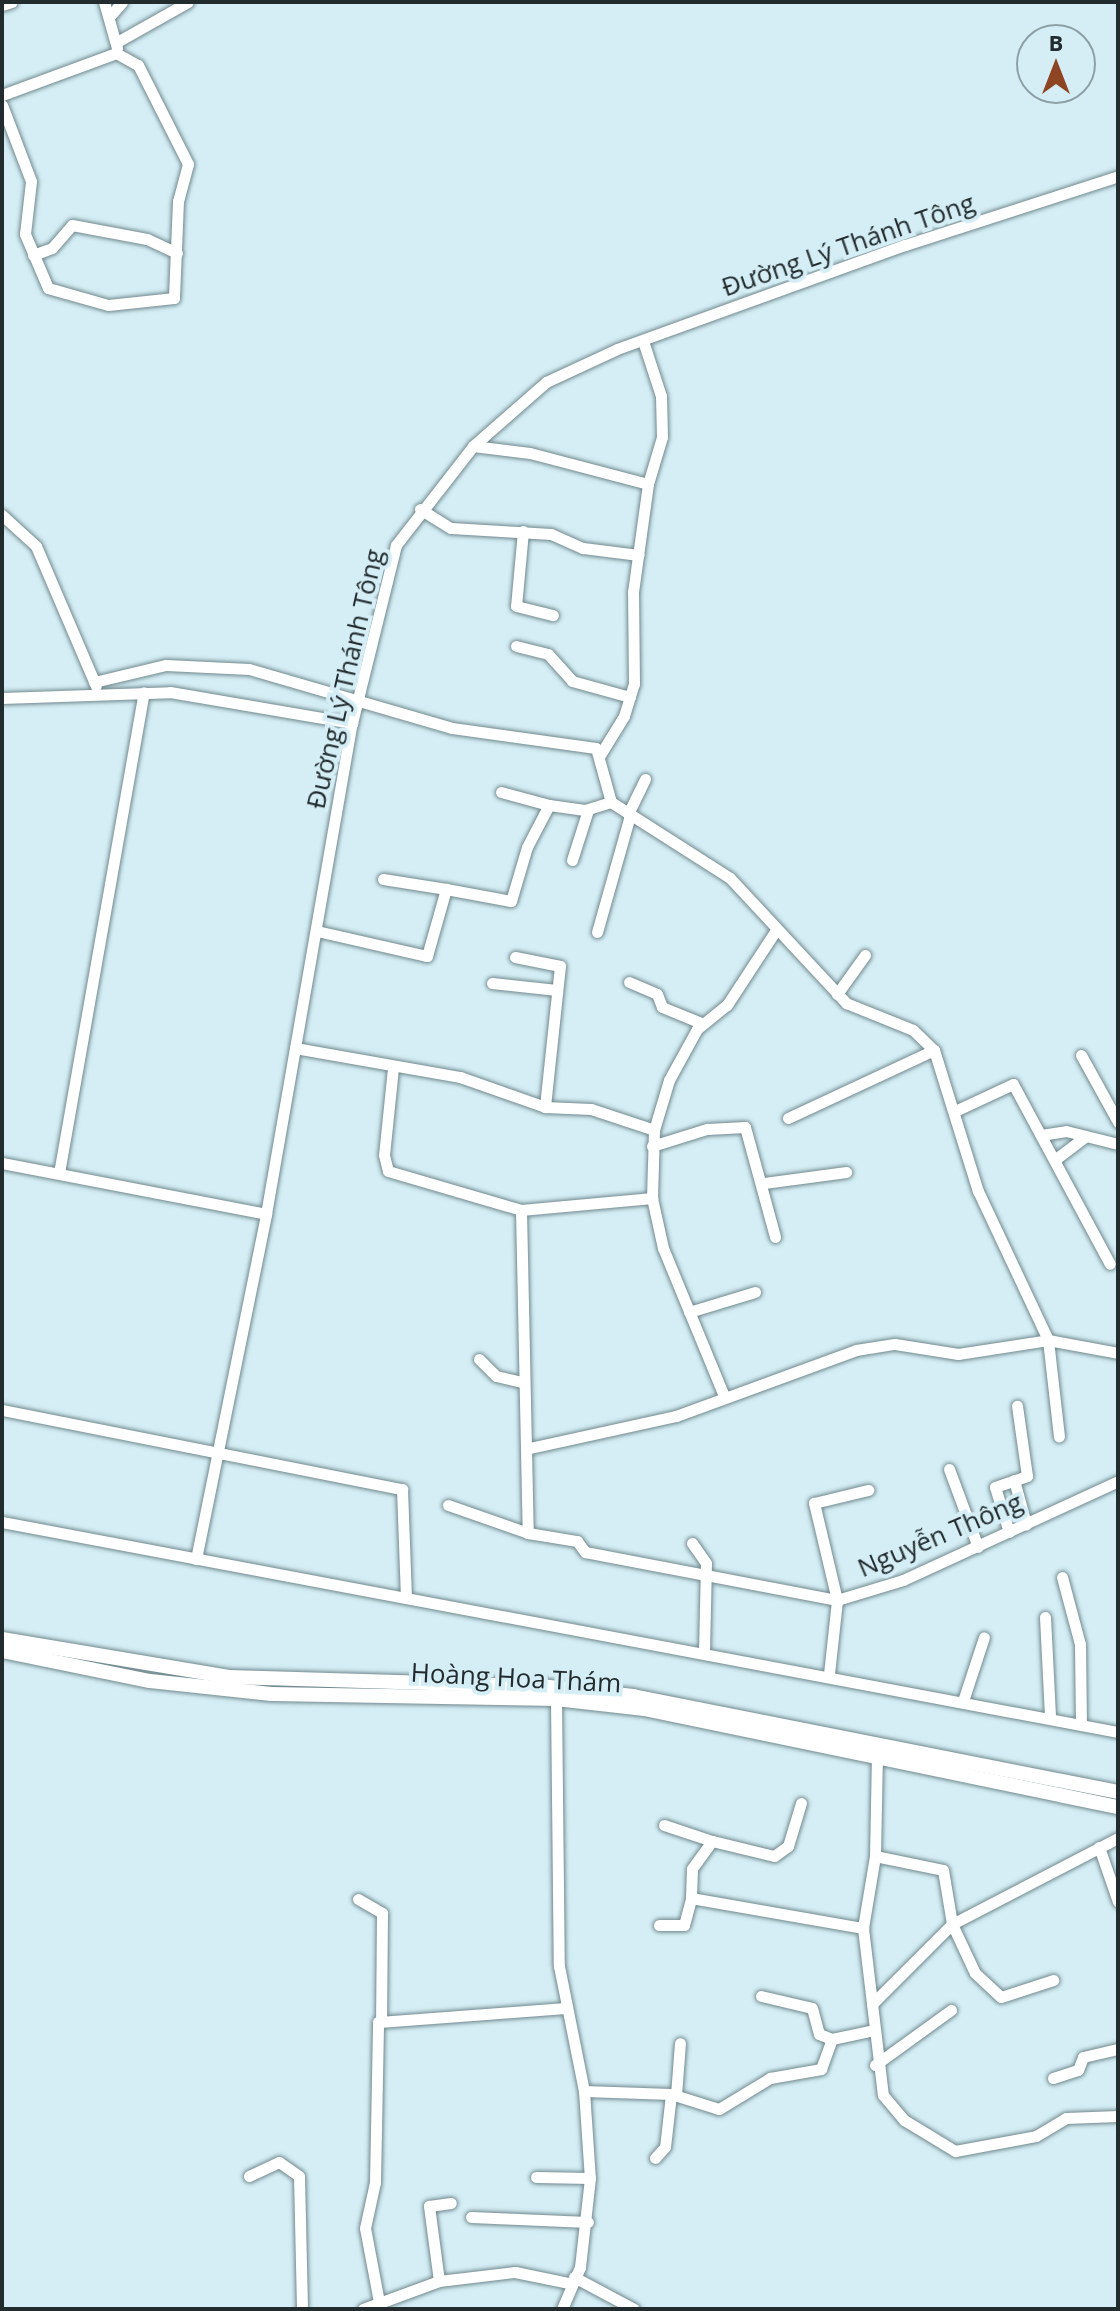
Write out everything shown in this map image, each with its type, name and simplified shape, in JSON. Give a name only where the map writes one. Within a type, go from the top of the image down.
[{"type":"main road","name":"Hoàng Hoa Thám","points":[[2,1639],[272,1687]]},
{"type":"main road","name":"Hoàng Hoa Thám","points":[[2,1651],[150,1681],[272,1687],[557,1693],[1118,1792]]},
{"type":"main road","name":"Hoàng Hoa Thám","points":[[876,1747],[1118,1807]]},
{"type":"street","points":[[2,5],[12,2]]},
{"type":"street","points":[[104,2],[116,48]]},
{"type":"street","points":[[110,16],[122,2]]},
{"type":"street","points":[[2,95],[116,48],[188,2]]},
{"type":"street","points":[[2,105],[31,181],[24,227],[33,255],[53,292],[113,305],[174,298],[178,201],[188,164],[138,65],[128,54],[116,48]]},
{"type":"street","name":"Đường Lý Thánh Tông","points":[[196,1559],[266,1214],[352,723],[384,580],[396,545],[420,509],[473,446],[546,382],[643,341],[905,245],[1118,176]]},
{"type":"street","points":[[33,255],[52,248],[72,225],[147,239],[177,253]]},
{"type":"street","points":[[600,755],[630,697],[639,555],[648,484],[663,422],[643,341]]},
{"type":"street","points":[[473,446],[530,453],[648,484]]},
{"type":"street","points":[[420,509],[451,528],[523,531],[639,555]]},
{"type":"street","points":[[2,515],[36,546],[100,694]]},
{"type":"street","points":[[523,531],[516,606],[553,615]]},
{"type":"street","points":[[516,646],[548,654],[572,681],[630,697]]},
{"type":"street","points":[[94,682],[166,665],[207,664],[358,699],[452,728],[584,742],[600,755],[611,802],[730,878],[837,994],[913,1030],[934,1050],[978,1191],[1048,1340],[1059,1436]]},
{"type":"street","points":[[59,1173],[144,692]]},
{"type":"street","points":[[2,698],[144,692],[352,723]]},
{"type":"street","points":[[597,932],[629,814],[645,779]]},
{"type":"street","points":[[501,792],[549,805],[588,810],[611,802]]},
{"type":"street","points":[[383,879],[511,901],[527,847],[549,805]]},
{"type":"street","points":[[572,860],[588,810]]},
{"type":"street","points":[[317,931],[427,956],[446,889]]},
{"type":"street","points":[[724,1396],[663,1248],[652,1198],[652,1146],[669,1080],[701,1023],[727,1005],[776,930]]},
{"type":"street","points":[[837,994],[865,955]]},
{"type":"street","points":[[515,957],[557,962],[545,1107]]},
{"type":"street","points":[[629,982],[658,995],[662,1007],[701,1023]]},
{"type":"street","points":[[492,983],[557,990]]},
{"type":"street","points":[[295,1048],[337,1051],[393,1068],[460,1077],[545,1107],[591,1109],[654,1130]]},
{"type":"street","points":[[788,1118],[934,1050]]},
{"type":"street","points":[[1081,1055],[1118,1122]]},
{"type":"street","points":[[393,1068],[384,1155],[388,1171],[521,1210],[652,1198]]},
{"type":"street","points":[[955,1111],[1013,1084],[1057,1158],[1110,1264]]},
{"type":"street","points":[[652,1146],[740,1124],[764,1183],[775,1237]]},
{"type":"street","points":[[1041,1135],[1066,1131],[1118,1144]]},
{"type":"street","points":[[1057,1158],[1085,1137]]},
{"type":"street","points":[[2,1163],[266,1214]]},
{"type":"street","points":[[764,1183],[846,1172]]},
{"type":"street","points":[[521,1210],[522,1382],[530,1448],[528,1533]]},
{"type":"street","points":[[689,1312],[755,1292]]},
{"type":"street","points":[[530,1448],[676,1416],[724,1396],[879,1346],[958,1354],[1048,1340],[1118,1353]]},
{"type":"street","points":[[479,1359],[496,1376],[522,1382]]},
{"type":"street","points":[[1009,1532],[995,1487],[1027,1476],[1017,1406]]},
{"type":"street","points":[[2,1410],[402,1489],[406,1598]]},
{"type":"street","points":[[949,1469],[978,1547]]},
{"type":"street","points":[[1014,1480],[1026,1524]]},
{"type":"street","name":"Nguyễn Thông","points":[[448,1505],[528,1533],[577,1541],[585,1552],[837,1600],[978,1547],[1118,1482]]},
{"type":"street","points":[[829,1674],[837,1600],[814,1503],[868,1490]]},
{"type":"street","points":[[2,1522],[704,1654],[829,1674],[1118,1732]]},
{"type":"street","points":[[692,1543],[703,1557],[706,1576],[704,1654]]},
{"type":"street","points":[[1062,1577],[1080,1644],[1081,1724]]},
{"type":"street","points":[[1045,1617],[1050,1717]]},
{"type":"street","points":[[963,1701],[984,1637]]},
{"type":"street","points":[[557,1693],[552,1767],[563,2008],[584,2091],[590,2178],[588,2222],[562,2309]]},
{"type":"street","points":[[876,1747],[875,1856],[863,1928],[875,2065],[894,2109],[955,2151],[1036,2136],[1066,2118],[1118,2116]]},
{"type":"street","points":[[664,1825],[774,1856],[788,1846],[801,1803]]},
{"type":"street","points":[[872,2004],[952,1924],[1118,1838]]},
{"type":"street","points":[[659,1925],[684,1925],[691,1898],[692,1869],[712,1841]]},
{"type":"street","points":[[1099,1847],[1118,1902]]},
{"type":"street","points":[[875,1856],[943,1870],[952,1924],[975,1973],[1003,1998],[1053,1980]]},
{"type":"street","points":[[691,1898],[863,1928]]},
{"type":"street","points":[[358,1899],[382,1913],[381,2019],[374,2058],[375,2182],[365,2228],[379,2302]]},
{"type":"street","points":[[761,1996],[812,2008],[819,2034],[832,2039],[871,2031]]},
{"type":"street","points":[[381,2019],[563,2008]]},
{"type":"street","points":[[875,2065],[951,2010]]},
{"type":"street","points":[[584,2091],[674,2094],[725,2108],[770,2078],[821,2069],[832,2039]]},
{"type":"street","points":[[655,2158],[665,2147],[680,2043]]},
{"type":"street","points":[[1053,2078],[1078,2070],[1083,2057],[1118,2049]]},
{"type":"street","points":[[249,2176],[279,2162],[299,2176],[302,2309]]},
{"type":"street","points":[[536,2177],[590,2178]]},
{"type":"street","points":[[439,2281],[429,2206],[451,2203]]},
{"type":"street","points":[[471,2217],[588,2222]]},
{"type":"street","points":[[363,2309],[439,2281],[515,2272],[571,2280],[634,2309]]}]
